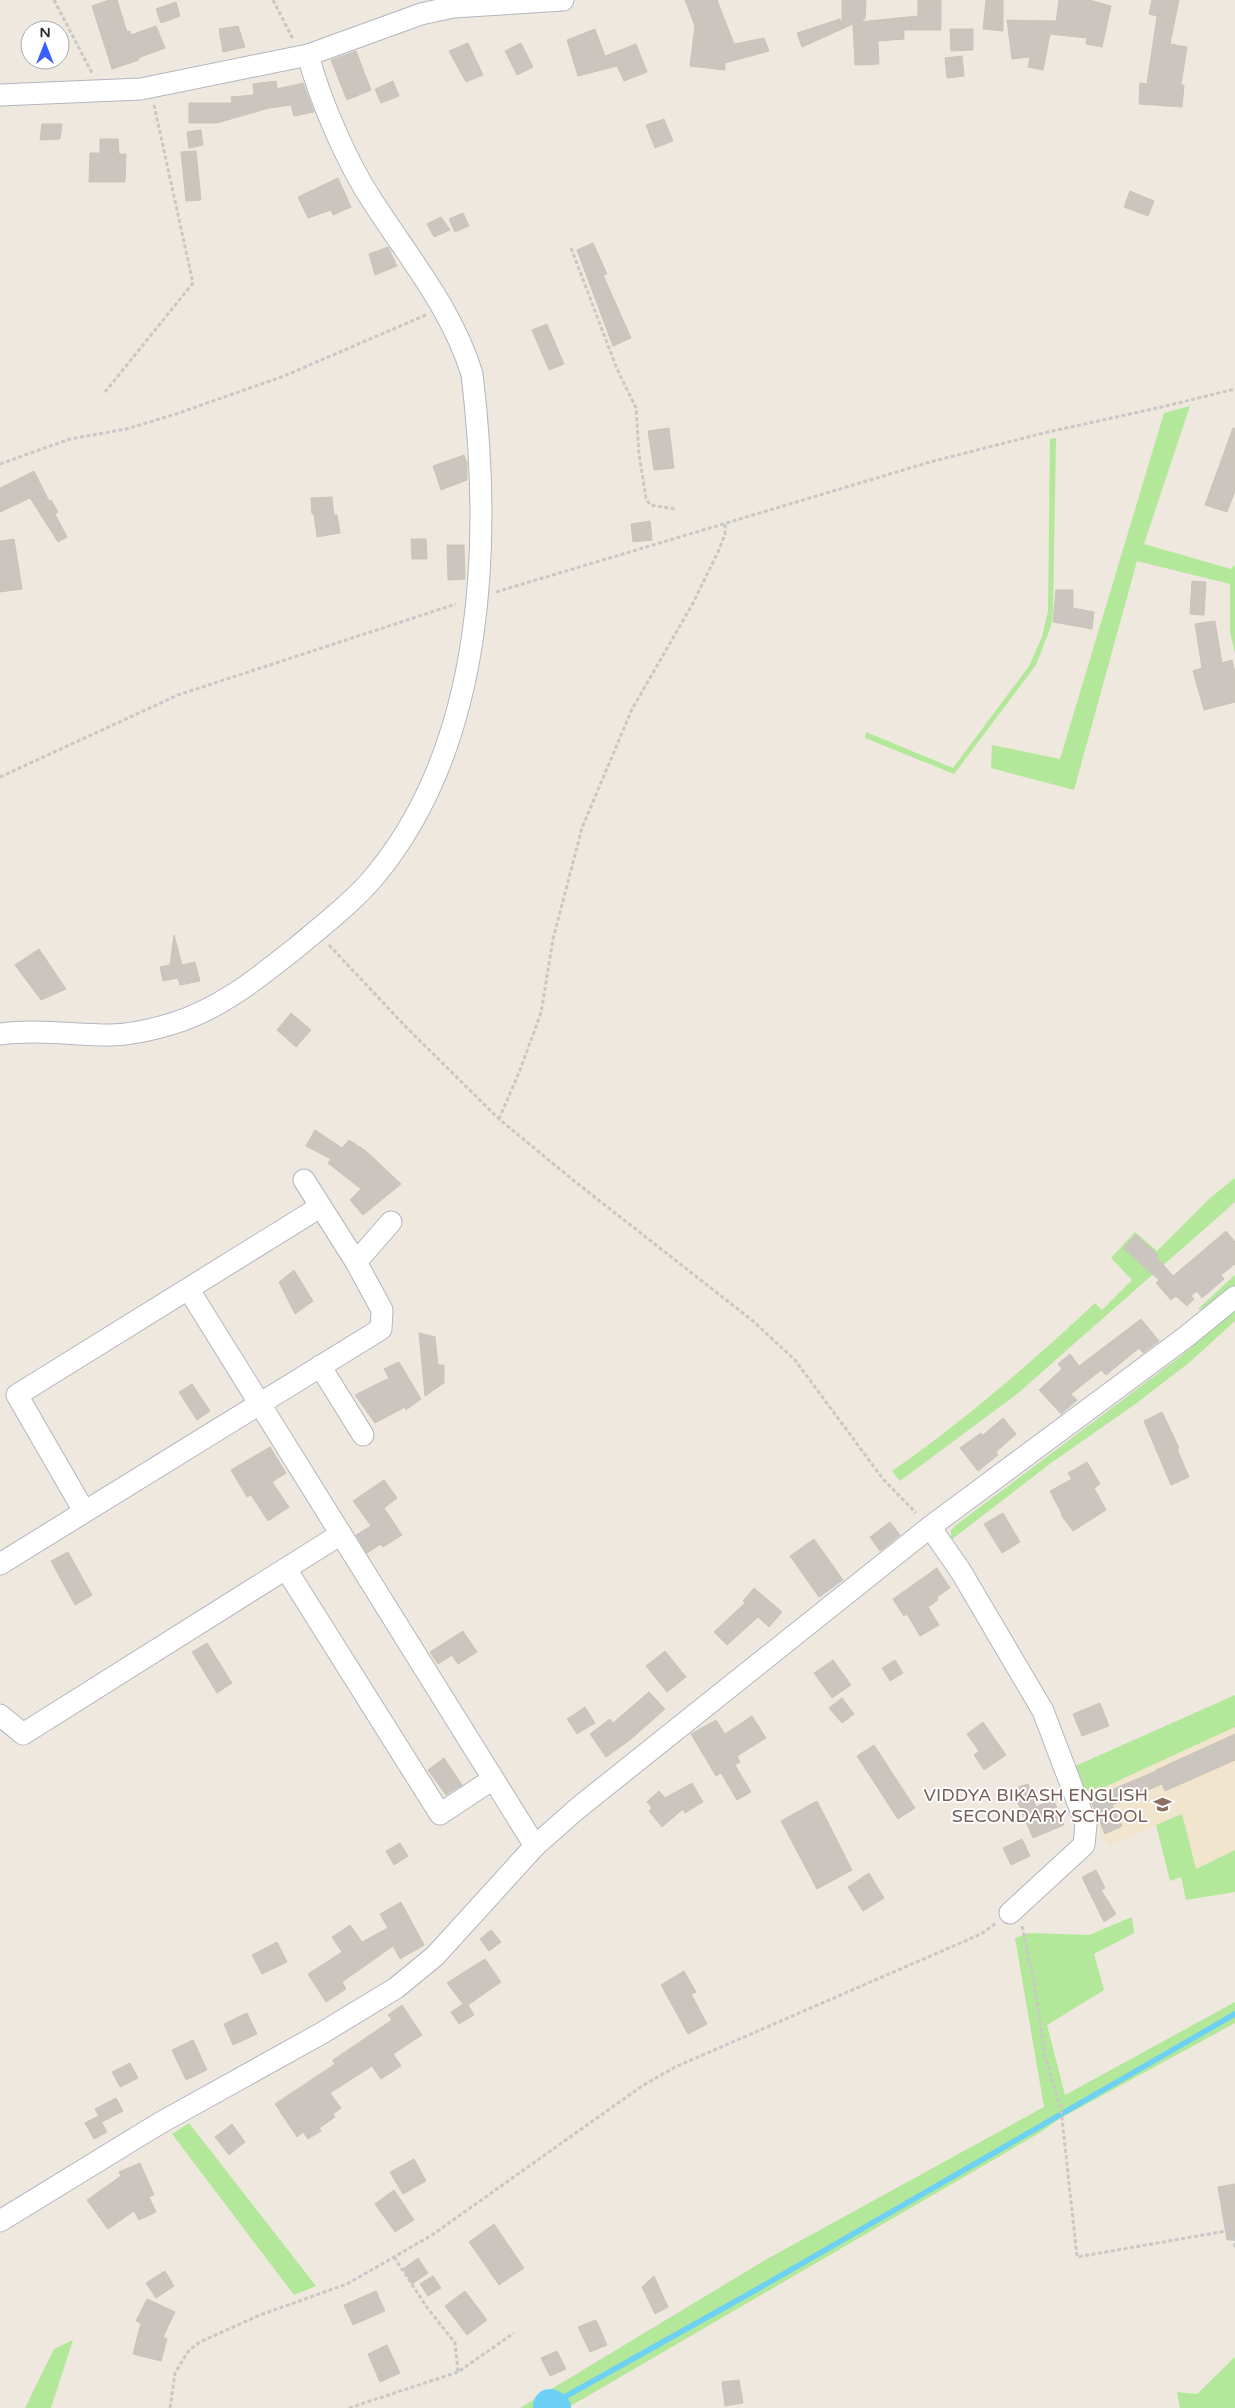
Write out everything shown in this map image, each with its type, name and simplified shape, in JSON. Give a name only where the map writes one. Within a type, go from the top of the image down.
[{"type":"street","points":[[0,95],[150,87],[308,56],[421,14],[454,4],[563,0]]},
{"type":"street","points":[[0,1034],[26,1030],[111,1035],[139,1032],[173,1023],[226,1000],[264,974],[316,931],[374,877],[411,825],[425,801],[438,771],[468,667],[478,597],[481,501],[472,374],[467,358],[442,306],[358,176],[316,84],[308,56]]},
{"type":"street","points":[[0,1564],[84,1510],[381,1329],[382,1310],[356,1262],[304,1180]]},
{"type":"street","points":[[84,1510],[17,1395],[320,1207]]},
{"type":"street","points":[[356,1262],[391,1222]]},
{"type":"street","points":[[189,1290],[536,1846]]},
{"type":"street","points":[[0,2221],[160,2124],[322,2033],[396,1988],[435,1956],[536,1846],[578,1808],[930,1527],[1180,1342],[1235,1297]]},
{"type":"street","points":[[320,1366],[363,1435]]},
{"type":"street","points":[[930,1527],[960,1570],[1043,1711],[1086,1824],[1084,1845],[1013,1909]]},
{"type":"street","points":[[0,1715],[23,1734],[341,1534]]},
{"type":"street","points":[[286,1569],[440,1814],[493,1779]]},
{"type":"path","points":[[54,0],[102,91]]},
{"type":"path","points":[[273,0],[297,47],[308,56]]},
{"type":"path","points":[[105,392],[193,283],[150,87]]},
{"type":"path","points":[[571,248],[618,369],[636,408],[639,454],[646,498],[650,505],[675,509]]},
{"type":"path","points":[[0,464],[85,434],[126,429],[176,414],[284,376],[422,318],[442,306]]},
{"type":"path","points":[[0,777],[178,695],[478,597],[930,462],[1048,432],[1235,389]]},
{"type":"path","points":[[499,1118],[520,1070],[541,1013],[556,921],[582,828],[632,709],[692,605],[718,552],[725,534],[725,524]]},
{"type":"path","points":[[316,931],[406,1027],[499,1118],[572,1180],[753,1320],[794,1360],[883,1479],[930,1527]]},
{"type":"path","points":[[170,2408],[175,2374],[190,2350],[200,2342],[260,2315],[347,2284],[394,2257],[432,2234],[642,2086],[675,2067],[982,1934],[1013,1909],[1034,1981],[1046,2056],[1061,2109],[1077,2257],[1232,2230],[1235,2247]]},
{"type":"path","points":[[394,2257],[426,2306],[454,2343],[458,2372]]},
{"type":"path","points":[[349,2408],[458,2372],[514,2333]]},
{"type":"shaded area","name":"VIDDYA BIKASH ENGLISH SECONDARY SCHOOL","points":[[1235,1727],[1235,1850],[1196,1869],[1182,1814],[1108,1846],[1085,1796]]},
{"type":"green space","points":[[1190,406],[1144,544],[1231,569],[1235,565],[1235,653],[1230,632],[1230,584],[1137,561],[1074,790],[991,768],[992,745],[1060,759],[1164,413]]},
{"type":"green space","points":[[1056,438],[1053,611],[1051,626],[1036,665],[954,774],[865,738],[866,732],[953,768],[1029,666],[1042,637],[1048,611],[1050,439]]},
{"type":"green space","points":[[1235,1178],[1235,1202],[1017,1394],[900,1481],[892,1471],[996,1391],[1095,1303],[1102,1310],[1132,1280],[1111,1258],[1135,1232],[1157,1251],[1209,1199]]},
{"type":"green space","points":[[1235,1275],[1235,1289],[1210,1310],[1198,1309]]},
{"type":"green space","points":[[1235,1309],[1235,1321],[1190,1362],[1134,1405],[1051,1463],[951,1540],[951,1530],[956,1525],[1181,1356]]},
{"type":"green space","points":[[1235,1695],[1235,1727],[1085,1796],[1073,1767]]},
{"type":"green space","points":[[1182,1814],[1196,1869],[1235,1850],[1235,1892],[1186,1900],[1181,1877],[1170,1881],[1156,1825]]},
{"type":"green space","points":[[1132,1917],[1134,1933],[1094,1954],[1104,1990],[1047,2025],[1065,2095],[1235,2002],[1235,2023],[1059,2119],[1041,2132],[567,2408],[520,2408],[767,2259],[1044,2107],[1015,1938],[1029,1933],[1089,1935]]},
{"type":"green space","points":[[189,2123],[316,2286],[294,2295],[172,2134]]},
{"type":"green space","points":[[73,2340],[51,2408],[25,2408],[54,2349]]},
{"type":"green space","points":[[1235,2357],[1235,2408],[1180,2408],[1177,2392],[1197,2394]]},
{"type":"building","points":[[109,0],[117,0],[127,32],[130,31],[131,35],[156,26],[165,48],[138,58],[139,60],[112,69],[92,6]]},
{"type":"building","points":[[685,0],[717,0],[734,44],[764,38],[769,51],[725,63],[725,70],[690,66],[695,26]]},
{"type":"building","points":[[842,0],[866,0],[865,19],[859,22],[918,16],[918,0],[941,0],[941,30],[904,30],[904,39],[878,41],[879,64],[855,65],[853,24],[802,47],[797,33],[840,19],[842,25]]},
{"type":"building","points":[[986,0],[1003,0],[1003,31],[983,29]]},
{"type":"building","points":[[1059,0],[1089,0],[1111,6],[1102,47],[1086,44],[1087,38],[1050,34],[1043,70],[1028,67],[1030,57],[1012,59],[1007,20],[1056,21]]},
{"type":"building","points":[[1152,0],[1179,0],[1170,44],[1187,47],[1181,85],[1184,85],[1182,107],[1139,104],[1140,83],[1147,84],[1157,16],[1149,14]]},
{"type":"building","points":[[176,2],[180,16],[161,23],[156,9]]},
{"type":"building","points":[[238,26],[245,47],[223,52],[219,29]]},
{"type":"building","points":[[595,29],[605,56],[636,44],[647,72],[624,81],[617,66],[578,76],[567,40]]},
{"type":"building","points":[[950,29],[973,29],[973,50],[951,51]]},
{"type":"building","points":[[468,43],[483,75],[466,82],[449,51]]},
{"type":"building","points":[[521,43],[533,67],[517,75],[505,51]]},
{"type":"building","points":[[356,51],[371,90],[347,100],[331,60]]},
{"type":"building","points":[[962,56],[964,76],[947,78],[945,58]]},
{"type":"building","points":[[276,81],[277,89],[303,83],[314,112],[294,116],[291,105],[269,108],[217,123],[189,123],[189,103],[232,103],[231,97],[254,95],[253,84]]},
{"type":"building","points":[[393,81],[399,96],[381,103],[375,89]]},
{"type":"building","points":[[664,119],[673,141],[655,148],[646,125]]},
{"type":"building","points":[[42,124],[62,124],[60,139],[40,140]]},
{"type":"building","points":[[201,130],[203,145],[189,148],[187,132]]},
{"type":"building","points":[[100,139],[118,139],[119,154],[126,154],[125,182],[89,182],[90,153],[100,153]]},
{"type":"building","points":[[196,151],[201,200],[186,201],[181,152]]},
{"type":"building","points":[[338,178],[351,207],[333,215],[331,210],[308,218],[298,197]]},
{"type":"building","points":[[1130,191],[1154,201],[1148,216],[1124,207]]},
{"type":"building","points":[[463,213],[469,226],[455,232],[449,219]]},
{"type":"building","points":[[441,217],[450,230],[434,237],[427,224]]},
{"type":"building","points":[[593,243],[607,274],[603,275],[631,338],[613,346],[577,250]]},
{"type":"building","points":[[388,247],[397,266],[375,275],[369,254]]},
{"type":"building","points":[[547,324],[564,364],[549,370],[532,330]]},
{"type":"building","points":[[669,428],[674,468],[654,470],[648,431]]},
{"type":"building","points":[[1233,428],[1235,428],[1235,491],[1227,512],[1205,505]]},
{"type":"building","points":[[464,455],[467,463],[467,480],[441,490],[433,466]]},
{"type":"building","points":[[34,471],[49,501],[51,500],[58,512],[55,514],[67,537],[58,542],[30,498],[0,512],[0,488]]},
{"type":"building","points":[[332,497],[334,515],[337,515],[340,533],[317,537],[311,498]]},
{"type":"building","points":[[650,521],[652,540],[633,542],[631,524]]},
{"type":"building","points":[[14,539],[22,589],[0,592],[0,541]]},
{"type":"building","points":[[411,539],[426,539],[427,559],[412,559]]},
{"type":"building","points":[[447,545],[464,545],[465,579],[448,580]]},
{"type":"building","points":[[1192,581],[1206,582],[1204,615],[1190,614]]},
{"type":"building","points":[[1056,590],[1073,590],[1073,608],[1094,612],[1092,629],[1053,622]]},
{"type":"building","points":[[1215,621],[1222,663],[1232,660],[1235,673],[1235,702],[1204,710],[1193,671],[1202,668],[1195,624]]},
{"type":"building","points":[[174,935],[182,965],[195,962],[200,981],[180,985],[178,978],[163,981],[160,967],[170,965]]},
{"type":"building","points":[[39,949],[66,989],[41,1000],[15,965]]},
{"type":"building","points":[[291,1013],[311,1030],[296,1047],[277,1030]]},
{"type":"building","points":[[315,1130],[342,1148],[349,1140],[366,1151],[401,1184],[363,1215],[350,1200],[361,1189],[328,1163],[331,1159],[306,1146]]},
{"type":"building","points":[[1226,1231],[1235,1242],[1235,1264],[1221,1275],[1224,1279],[1202,1298],[1197,1291],[1191,1296],[1194,1299],[1187,1306],[1176,1296],[1171,1300],[1156,1283],[1159,1280],[1123,1248],[1136,1235],[1158,1255],[1156,1256],[1173,1276]]},
{"type":"building","points":[[294,1270],[313,1301],[295,1314],[279,1282]]},
{"type":"building","points":[[1141,1319],[1159,1341],[1143,1353],[1139,1348],[1106,1375],[1101,1370],[1071,1394],[1077,1400],[1061,1414],[1039,1390],[1062,1369],[1058,1364],[1070,1354],[1079,1366]]},
{"type":"building","points":[[419,1333],[435,1337],[438,1365],[444,1365],[444,1383],[425,1396]]},
{"type":"building","points":[[399,1362],[421,1399],[406,1410],[405,1407],[375,1423],[355,1395],[389,1378],[384,1369]]},
{"type":"building","points":[[192,1384],[210,1411],[197,1420],[179,1392]]},
{"type":"building","points":[[1162,1412],[1179,1448],[1177,1449],[1189,1477],[1171,1485],[1144,1421]]},
{"type":"building","points":[[1003,1418],[1016,1434],[996,1452],[998,1455],[978,1471],[960,1448],[981,1433],[983,1435]]},
{"type":"building","points":[[270,1447],[286,1473],[272,1482],[289,1507],[268,1521],[251,1495],[247,1497],[231,1470]]},
{"type":"building","points":[[1087,1462],[1100,1484],[1094,1488],[1106,1510],[1073,1531],[1061,1515],[1050,1491],[1072,1479],[1068,1473]]},
{"type":"building","points":[[384,1480],[397,1498],[384,1508],[402,1535],[383,1547],[381,1544],[367,1553],[356,1535],[371,1526],[353,1501]]},
{"type":"building","points":[[1003,1513],[1020,1542],[1002,1553],[984,1524]]},
{"type":"building","points":[[890,1522],[900,1535],[880,1551],[870,1537]]},
{"type":"building","points":[[814,1539],[843,1580],[819,1597],[790,1556]]},
{"type":"building","points":[[68,1552],[92,1595],[75,1605],[51,1561]]},
{"type":"building","points":[[937,1568],[950,1588],[937,1597],[938,1600],[928,1607],[939,1625],[920,1636],[907,1614],[904,1616],[893,1599]]},
{"type":"building","points":[[754,1588],[782,1612],[769,1627],[758,1617],[727,1645],[714,1632],[745,1603],[743,1601]]},
{"type":"building","points":[[463,1631],[477,1652],[458,1664],[452,1655],[438,1664],[430,1652]]},
{"type":"building","points":[[207,1643],[232,1683],[217,1693],[192,1652]]},
{"type":"building","points":[[665,1651],[686,1677],[667,1692],[646,1666]]},
{"type":"building","points":[[833,1660],[851,1685],[832,1698],[814,1673]]},
{"type":"building","points":[[895,1660],[903,1673],[890,1681],[882,1668]]},
{"type":"building","points":[[649,1692],[665,1709],[631,1739],[606,1757],[590,1734],[610,1719],[613,1723]]},
{"type":"building","points":[[842,1698],[854,1714],[842,1723],[829,1708]]},
{"type":"building","points":[[1100,1703],[1109,1726],[1082,1736],[1073,1714]]},
{"type":"building","points":[[585,1707],[595,1723],[577,1734],[567,1719]]},
{"type":"building","points":[[752,1716],[766,1738],[737,1756],[740,1762],[735,1765],[751,1792],[737,1800],[721,1773],[716,1776],[691,1734],[716,1720],[725,1734]]},
{"type":"building","points":[[983,1722],[1006,1755],[984,1770],[974,1755],[979,1751],[967,1734]]},
{"type":"building","points":[[1235,1734],[1235,1760],[1165,1791],[1162,1784],[1112,1805],[1122,1826],[1105,1834],[1090,1799]]},
{"type":"building","points":[[874,1745],[915,1808],[898,1819],[857,1756]]},
{"type":"building","points":[[444,1758],[462,1785],[446,1795],[428,1770]]},
{"type":"building","points":[[692,1783],[703,1802],[685,1813],[683,1809],[662,1827],[649,1811],[652,1808],[647,1802],[659,1791],[665,1798]]},
{"type":"building","points":[[1028,1784],[1036,1807],[1053,1799],[1064,1825],[1033,1838],[1012,1789]]},
{"type":"building","points":[[817,1801],[852,1870],[817,1889],[781,1821]]},
{"type":"building","points":[[1022,1839],[1030,1856],[1011,1865],[1003,1848]]},
{"type":"building","points":[[400,1843],[408,1856],[394,1865],[386,1851]]},
{"type":"building","points":[[1096,1870],[1105,1888],[1101,1890],[1116,1914],[1104,1922],[1082,1877]]},
{"type":"building","points":[[869,1873],[884,1898],[863,1911],[848,1887]]},
{"type":"building","points":[[401,1902],[424,1945],[400,1959],[393,1946],[342,1982],[346,1989],[326,2002],[308,1974],[342,1952],[332,1937],[350,1925],[362,1942],[388,1928],[380,1914]]},
{"type":"building","points":[[491,1930],[501,1942],[489,1951],[480,1939]]},
{"type":"building","points":[[277,1942],[287,1962],[262,1974],[252,1955]]},
{"type":"building","points":[[485,1959],[501,1982],[468,2005],[474,2015],[459,2024],[451,2012],[463,2004],[447,1983]]},
{"type":"building","points":[[684,1971],[696,1992],[691,1994],[707,2024],[688,2034],[661,1985]]},
{"type":"building","points":[[402,2005],[422,2035],[393,2054],[401,2066],[381,2079],[372,2066],[330,2093],[341,2108],[333,2114],[335,2117],[319,2128],[321,2131],[308,2139],[303,2132],[297,2137],[275,2104],[335,2064],[333,2060],[392,2020],[388,2015]]},
{"type":"building","points":[[247,2013],[257,2034],[233,2045],[224,2024]]},
{"type":"building","points":[[193,2040],[207,2070],[186,2080],[172,2050]]},
{"type":"building","points":[[130,2063],[138,2078],[120,2087],[112,2072]]},
{"type":"building","points":[[116,2098],[123,2111],[102,2122],[95,2109]]},
{"type":"building","points":[[98,2116],[107,2132],[94,2139],[85,2123]]},
{"type":"building","points":[[232,2124],[245,2142],[229,2155],[215,2137]]},
{"type":"building","points":[[414,2159],[426,2181],[403,2194],[390,2172]]},
{"type":"building","points":[[140,2163],[154,2195],[149,2197],[156,2212],[139,2220],[134,2211],[108,2229],[87,2200],[121,2176],[119,2172]]},
{"type":"building","points":[[1235,2184],[1235,2240],[1227,2240],[1218,2187]]},
{"type":"building","points":[[394,2190],[414,2220],[395,2232],[375,2204]]},
{"type":"building","points":[[494,2224],[524,2268],[499,2285],[469,2242]]},
{"type":"building","points":[[418,2258],[428,2273],[412,2284],[403,2269]]},
{"type":"building","points":[[165,2271],[174,2286],[156,2298],[146,2283]]},
{"type":"building","points":[[433,2276],[441,2288],[428,2296],[420,2284]]},
{"type":"building","points":[[654,2276],[668,2307],[655,2314],[642,2287]]},
{"type":"building","points":[[376,2291],[385,2311],[353,2325],[344,2305]]},
{"type":"building","points":[[465,2291],[487,2320],[467,2335],[445,2306]]},
{"type":"building","points":[[147,2299],[175,2312],[163,2337],[167,2339],[161,2361],[133,2354],[141,2323],[136,2321]]},
{"type":"building","points":[[596,2320],[607,2345],[590,2352],[578,2327]]},
{"type":"building","points":[[387,2345],[400,2373],[380,2382],[368,2354]]},
{"type":"building","points":[[557,2351],[566,2369],[550,2376],[541,2358]]},
{"type":"building","points":[[739,2380],[743,2403],[725,2406],[722,2382]]},
{"type":"waterway","points":[[545,2408],[754,2291],[1235,2014]]},
{"type":"waterway","points":[[550,2406],[554,2408]]},
{"type":"place","name":"VIDDYA BIKASH ENGLISH SECONDARY SCHOOL","points":[[1162,1805]]}]
